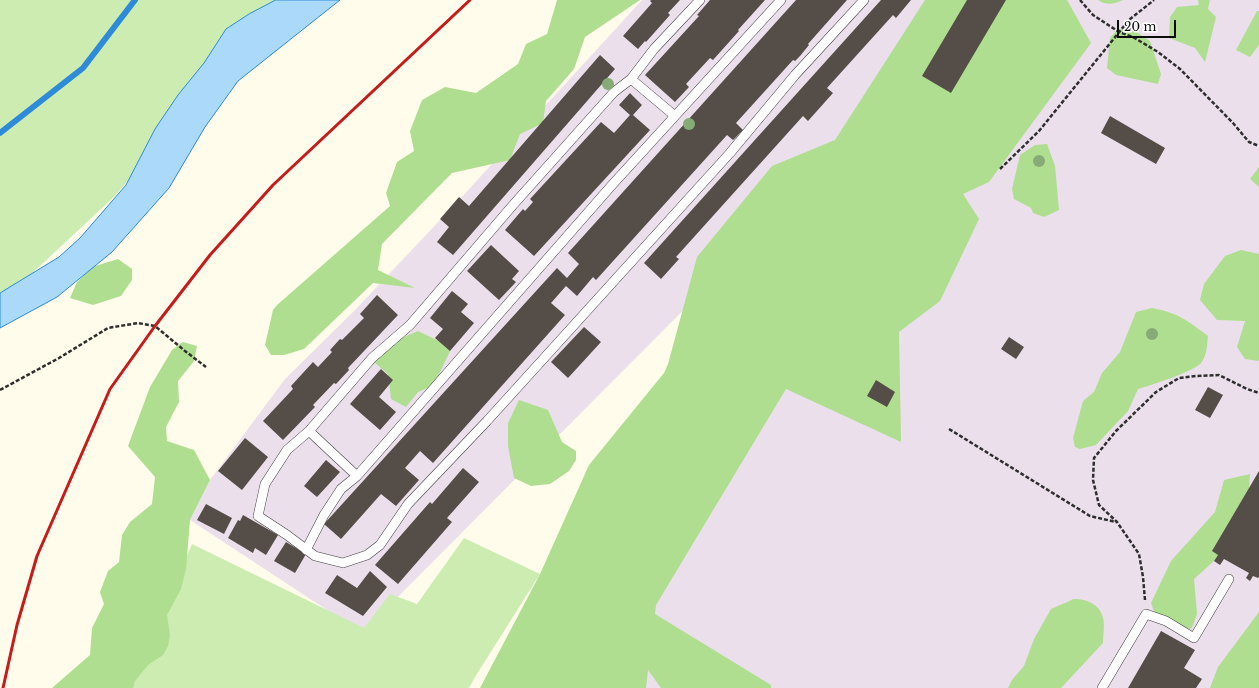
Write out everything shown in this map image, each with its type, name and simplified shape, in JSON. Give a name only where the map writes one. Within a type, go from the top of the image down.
[{"type":"lane","points":[[700,0],[654,49],[631,79],[614,92],[513,205],[410,325],[372,358],[309,430],[287,450],[265,484],[258,516],[315,556],[343,563],[367,555],[380,544],[408,504],[487,421],[730,153],[795,76],[864,0]]},
{"type":"lane","points":[[306,550],[324,515],[341,489],[357,476],[384,446],[545,261],[781,0]]},
{"type":"lane","points":[[631,79],[676,116]]},
{"type":"lane","points":[[309,430],[357,476]]},
{"type":"lane","points":[[1102,688],[1146,614],[1166,621],[1194,638],[1229,580]]},
{"type":"path","points":[[1080,0],[1093,15],[1119,32],[1133,37],[1158,52],[1180,69],[1233,123],[1249,142],[1259,146]]},
{"type":"path","points":[[1000,169],[1038,131],[1129,20],[1154,0]]},
{"type":"path","points":[[0,390],[59,358],[108,328],[138,323],[155,326],[206,367]]},
{"type":"path","points":[[1146,614],[1143,577],[1139,554],[1117,522],[1099,505],[1093,480],[1094,458],[1116,431],[1156,392],[1179,378],[1219,375],[1246,389],[1259,393]]},
{"type":"path","points":[[949,429],[1090,516],[1117,522]]},
{"type":"shaded area","points":[[642,0],[992,0],[362,633],[190,520],[210,480],[285,379],[355,310],[459,200]]},
{"type":"shaded area","points":[[995,0],[1259,0],[1259,688],[545,688]]},
{"type":"green space","points":[[0,0],[279,0],[115,196],[26,279],[0,292]]},
{"type":"green space","points":[[557,0],[640,0],[585,37],[574,69],[546,101],[543,123],[520,134],[510,160],[452,173],[382,244],[378,270],[415,288],[373,283],[304,349],[284,355],[271,355],[265,345],[273,310],[390,206],[386,193],[397,162],[414,151],[410,131],[422,100],[445,87],[476,93],[518,64],[526,44],[547,34]]},
{"type":"green space","points":[[925,0],[1067,0],[1091,43],[989,182],[963,194],[979,219],[940,301],[899,332],[901,442],[786,389],[656,605],[655,614],[771,685],[771,688],[661,688],[648,670],[646,688],[480,688],[540,574],[589,465],[664,373],[668,364],[697,257],[772,166],[835,140]]},
{"type":"green space","points":[[1098,0],[1123,0],[1110,4]]},
{"type":"green space","points":[[1198,0],[1210,0],[1208,9],[1216,17],[1205,62],[1195,48],[1169,38],[1170,17],[1177,7],[1199,5]]},
{"type":"green space","points":[[1257,11],[1259,11],[1259,45],[1250,57],[1236,50]]},
{"type":"green space","points":[[1118,29],[1135,31],[1150,41],[1161,74],[1158,84],[1116,75],[1107,68],[1110,38]]},
{"type":"green space","points":[[1047,144],[1055,166],[1059,210],[1044,217],[1033,213],[1031,208],[1014,199],[1012,189],[1020,155],[1035,145]]},
{"type":"green space","points":[[1259,167],[1259,187],[1250,179]]},
{"type":"green space","points":[[1241,250],[1259,254],[1259,361],[1245,359],[1237,347],[1245,321],[1217,320],[1200,300],[1204,284],[1225,256]]},
{"type":"green space","points":[[118,259],[132,269],[132,280],[121,296],[93,305],[70,298],[77,282],[92,267]]},
{"type":"green space","points":[[1152,308],[1169,312],[1182,318],[1208,336],[1203,360],[1190,370],[1138,389],[1128,411],[1096,445],[1080,449],[1075,447],[1073,438],[1083,401],[1094,392],[1102,373],[1120,352],[1136,312]]},
{"type":"green space","points":[[418,331],[451,347],[434,385],[418,392],[406,407],[391,399],[388,374],[374,362],[382,346]]},
{"type":"green space","points":[[183,342],[197,346],[194,361],[178,381],[179,402],[166,427],[167,441],[194,450],[210,480],[190,520],[186,569],[181,589],[167,615],[170,635],[168,646],[163,655],[148,665],[135,681],[133,688],[52,688],[90,655],[92,628],[104,604],[100,592],[108,571],[119,562],[122,535],[130,522],[152,504],[155,477],[128,446],[150,387],[172,350]]},
{"type":"green space","points":[[519,400],[548,410],[562,442],[576,451],[576,460],[569,471],[550,484],[531,486],[514,478],[508,446],[508,423]]},
{"type":"green space","points":[[1250,474],[1248,508],[1214,561],[1194,579],[1197,614],[1192,628],[1178,629],[1165,626],[1156,616],[1151,603],[1171,561],[1215,512],[1224,480]]},
{"type":"green space","points":[[464,538],[540,574],[469,688],[130,688],[192,544],[364,628],[390,594],[417,604]]},
{"type":"green space","points":[[1074,599],[1088,601],[1099,609],[1104,621],[1103,643],[1061,688],[1008,688],[1012,680],[1024,666],[1034,639],[1051,609]]},
{"type":"green space","points":[[1259,612],[1259,688],[1210,688],[1218,667]]},
{"type":"water","points":[[276,0],[340,0],[238,81],[205,127],[169,188],[112,252],[57,297],[0,328],[0,293],[59,257],[80,238],[126,185],[155,129],[178,95],[204,63],[226,29],[249,14]]},
{"type":"building","points":[[680,0],[668,13],[670,15],[638,49],[623,36],[652,3],[650,1]]},
{"type":"building","points":[[710,0],[765,0],[713,60],[710,58],[686,84],[689,87],[675,102],[645,75],[699,16],[697,15]]},
{"type":"building","points":[[796,0],[847,0],[808,44],[809,45],[800,56],[795,61],[793,60],[736,123],[743,130],[733,140],[727,135],[596,280],[593,277],[577,296],[566,286],[551,303],[565,315],[433,463],[420,451],[405,468],[419,480],[396,506],[381,494],[341,539],[324,524],[557,268],[567,278],[579,264],[568,253]]},
{"type":"building","points":[[881,0],[911,0],[896,18],[893,15],[827,88],[833,93],[808,121],[803,116],[676,257],[679,259],[661,279],[644,263]]},
{"type":"building","points":[[967,0],[1006,0],[951,93],[922,76]]},
{"type":"building","points":[[600,55],[615,69],[453,255],[437,242],[449,227],[440,219],[459,197],[469,206]]},
{"type":"building","points":[[630,93],[642,105],[633,115],[650,130],[534,256],[505,230],[523,209],[525,211],[533,202],[530,199],[601,122],[614,133],[630,115],[619,105]]},
{"type":"building","points":[[1110,116],[1165,148],[1156,164],[1101,133]]},
{"type":"building","points":[[491,245],[519,271],[512,279],[516,282],[499,300],[467,271]]},
{"type":"building","points":[[452,291],[468,304],[461,312],[474,323],[450,351],[435,338],[443,329],[430,318]]},
{"type":"building","points":[[377,295],[398,315],[348,368],[349,370],[336,384],[334,383],[313,405],[315,407],[283,440],[263,421],[293,389],[291,386],[313,362],[318,367],[332,352],[330,350],[340,339],[342,340],[364,318],[360,314]]},
{"type":"building","points":[[584,327],[601,342],[568,378],[551,362]]},
{"type":"building","points":[[1009,337],[1024,347],[1016,359],[1001,349]]},
{"type":"building","points":[[381,369],[393,380],[379,397],[396,412],[380,430],[350,404]]},
{"type":"building","points":[[876,380],[895,392],[887,407],[867,396]]},
{"type":"building","points":[[1208,387],[1223,395],[1210,418],[1195,410]]},
{"type":"building","points":[[245,438],[268,457],[242,490],[218,471]]},
{"type":"building","points":[[326,460],[340,472],[317,497],[304,486]]},
{"type":"building","points":[[463,468],[479,482],[447,518],[452,522],[398,584],[375,565],[430,502],[432,504]]},
{"type":"building","points":[[1259,471],[1259,577],[1253,576],[1250,581],[1246,578],[1249,573],[1224,559],[1220,565],[1214,561],[1218,555],[1212,551]]},
{"type":"building","points":[[206,504],[232,518],[224,534],[197,520]]},
{"type":"building","points":[[243,515],[278,535],[266,555],[255,548],[253,553],[228,538],[238,520],[240,521]]},
{"type":"building","points":[[286,542],[306,554],[295,573],[274,561]]},
{"type":"building","points":[[370,571],[387,587],[363,616],[325,593],[337,575],[357,588]]},
{"type":"building","points":[[1161,631],[1195,650],[1184,668],[1202,679],[1196,688],[1128,688]]},
{"type":"waterway","points":[[0,133],[83,68],[135,0]]},
{"type":"railway","points":[[3,688],[17,625],[37,556],[110,389],[155,326],[210,255],[273,185],[470,0]]}]
